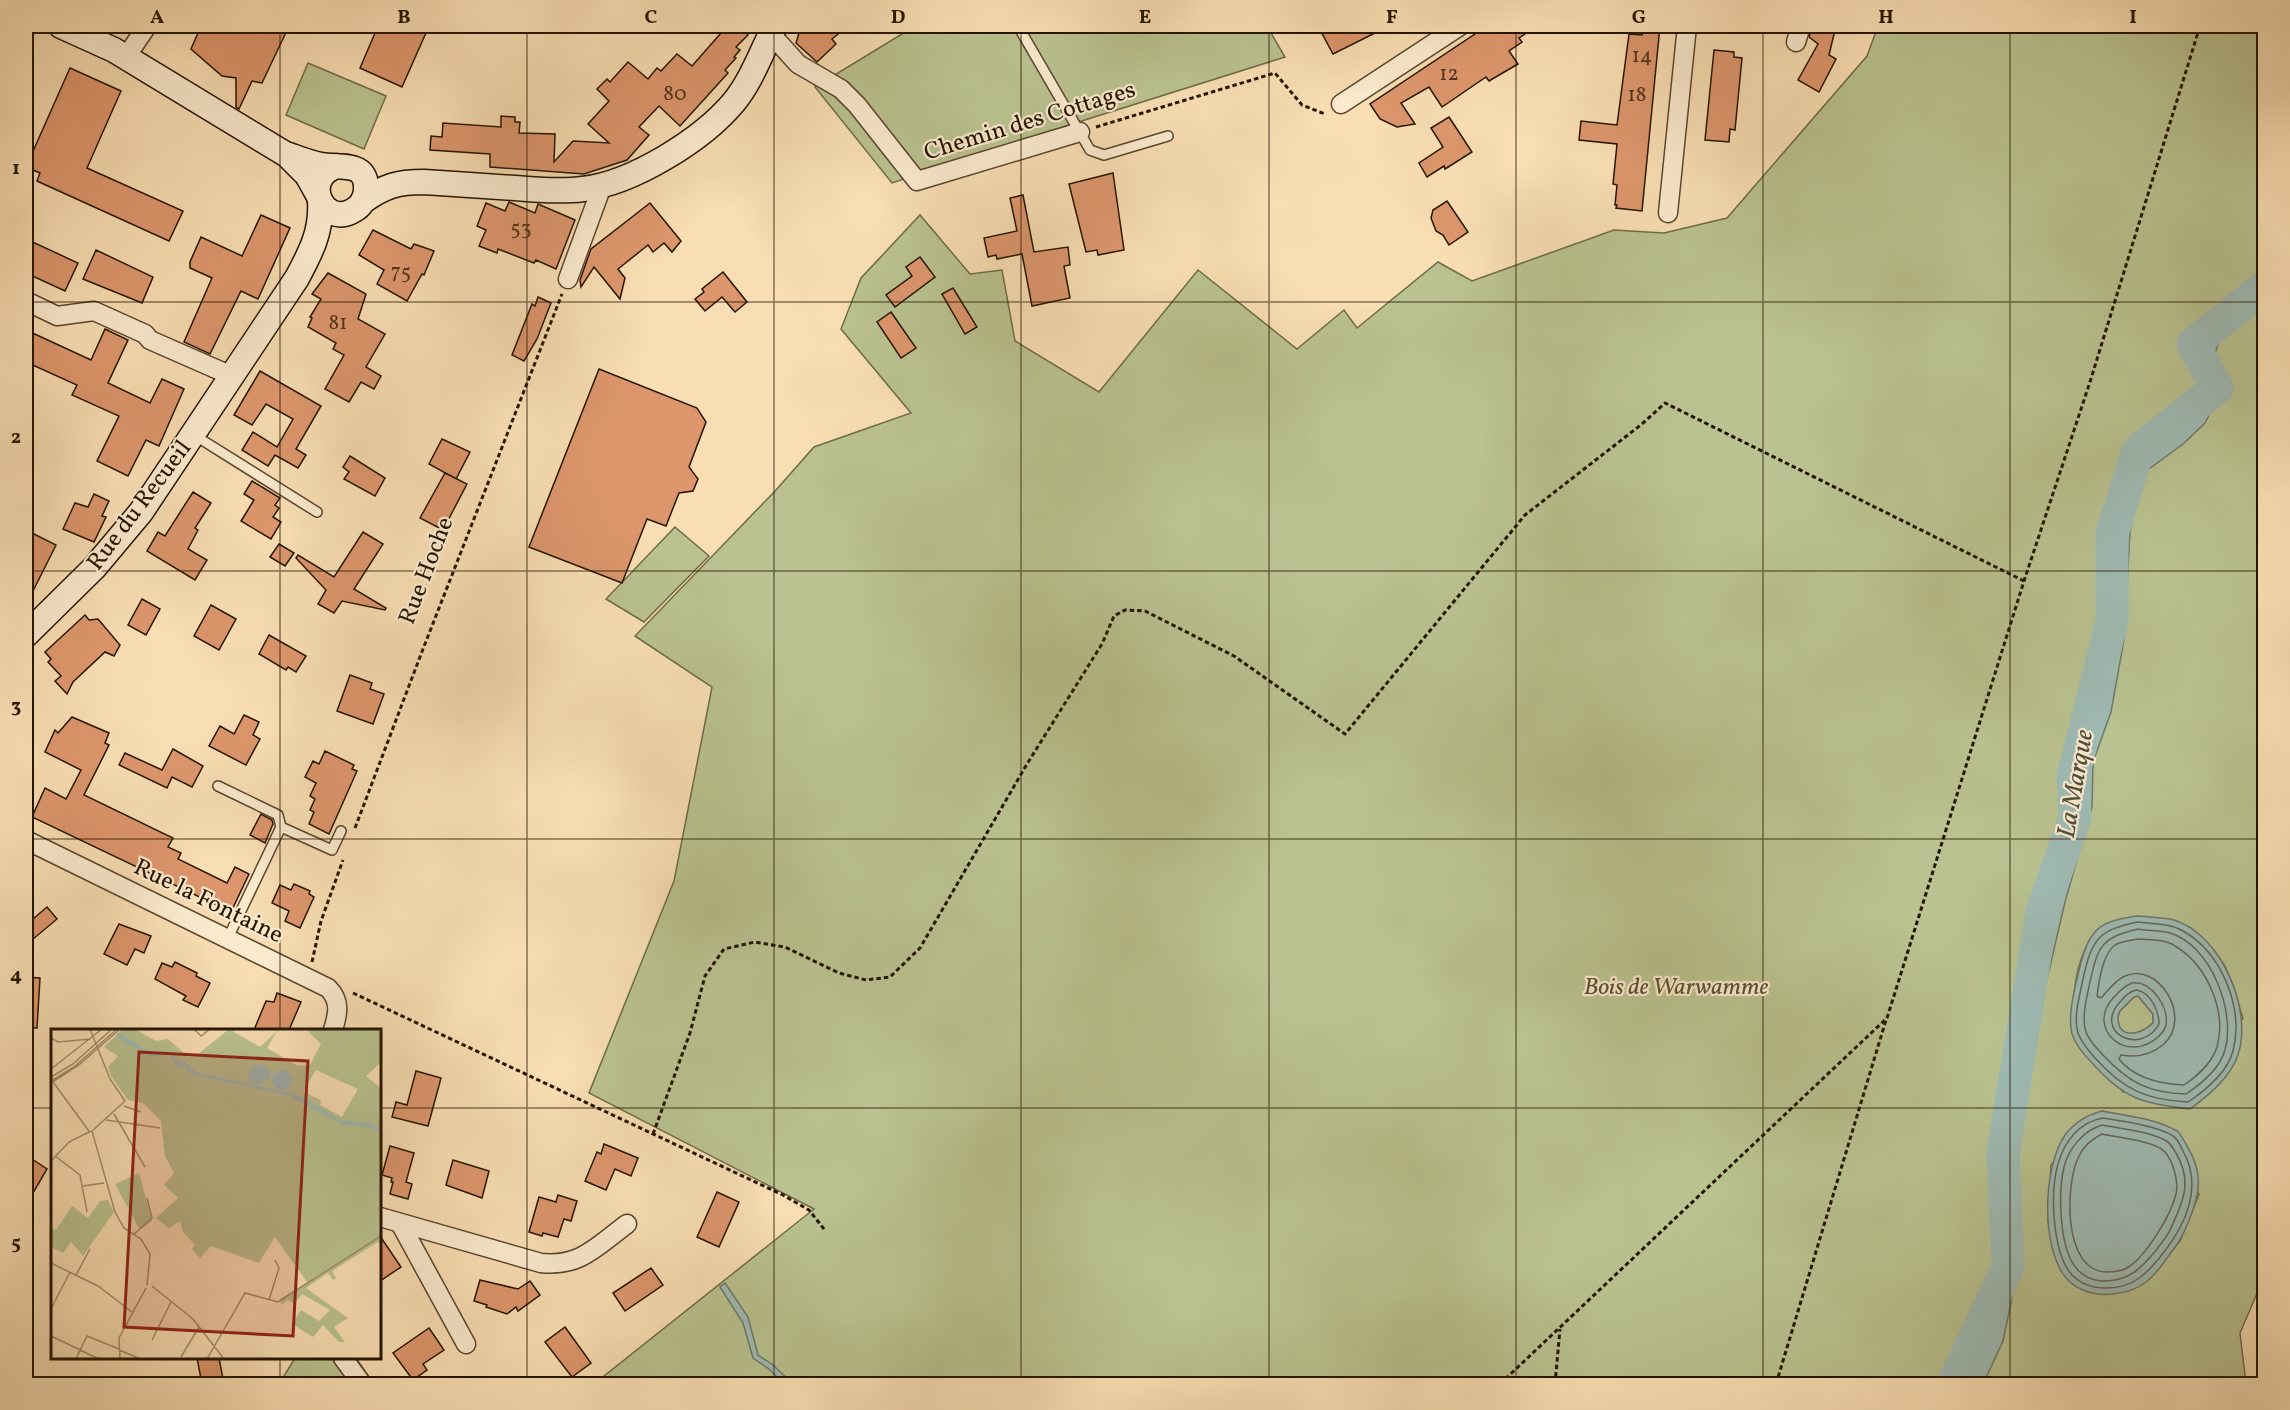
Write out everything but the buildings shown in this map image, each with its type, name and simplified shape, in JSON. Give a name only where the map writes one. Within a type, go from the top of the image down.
[{"type":"street","points":[[61,26],[120,54],[287,155],[307,175],[319,197],[325,207],[335,213],[347,213],[359,206],[366,186],[347,169],[322,174],[318,185],[319,197]]},
{"type":"street","points":[[120,54],[133,26]]},
{"type":"street","points":[[120,54],[147,26]]},
{"type":"street","points":[[1341,104],[1460,26]]},
{"type":"street","points":[[1668,213],[1687,26]]},
{"type":"street","name":"Chemin des Cottages","points":[[774,28],[798,64],[841,89],[857,105],[917,181],[1080,132]]},
{"type":"street","name":"Rue du Recueil","points":[[297,278],[359,206],[392,184],[424,182],[543,190],[583,189],[602,186],[663,158],[707,129],[740,93],[774,28]]},
{"type":"street","name":"Rue du Recueil","points":[[287,155],[369,176],[402,177],[424,182]]},
{"type":"street","points":[[568,279],[602,186]]},
{"type":"street","name":"Rue du Recueil","points":[[29,627],[94,568],[123,534],[194,435],[310,255],[319,231],[319,197]]},
{"type":"street","points":[[26,301],[57,316],[94,311],[145,334],[150,340],[232,376]]},
{"type":"street","name":"Rue la Fontaine","points":[[26,840],[328,988]]},
{"type":"street","points":[[328,988],[338,1008],[333,1029]]},
{"type":"street","points":[[381,1217],[541,1263],[554,1264],[566,1263],[584,1256],[627,1224]]},
{"type":"street","points":[[400,1223],[466,1344]]},
{"type":"street","points":[[344,1359],[362,1384]]},
{"type":"lane","points":[[1018,26],[1090,150],[1104,154],[1168,136]]},
{"type":"lane","points":[[194,435],[317,512]]},
{"type":"lane","points":[[218,786],[278,815],[281,827],[228,938]]},
{"type":"lane","points":[[281,827],[332,850],[341,831]]},
{"type":"path","points":[[1776,1384],[1887,1018],[2024,581],[2089,385],[2200,26]]},
{"type":"path","name":"Chemin des Cottages","points":[[1080,132],[1275,72],[1302,105],[1328,115],[1341,104]]},
{"type":"path","name":"Rue Hoche","points":[[353,834],[568,279]]},
{"type":"path","points":[[653,1134],[690,1033],[705,976],[724,949],[755,942],[784,947],[839,974],[866,980],[890,977],[920,948],[1026,764],[1102,644],[1114,616],[1125,610],[1145,611],[1234,656],[1345,734],[1525,514],[1642,424],[1665,403],[2024,581]]},
{"type":"path","points":[[309,978],[321,921],[345,855]]},
{"type":"path","points":[[328,988],[353,993],[783,1195],[809,1210],[824,1229]]},
{"type":"path","points":[[1500,1384],[1887,1018]]},
{"type":"path","points":[[1555,1384],[1560,1328]]},
{"type":"green space","points":[[915,26],[1267,26],[1285,57],[892,183],[815,87]]},
{"type":"green space","name":"Bois de Warwamme","points":[[1878,26],[2264,26],[2264,1277],[2240,1333],[2246,1384],[594,1384],[814,1209],[589,1093],[674,881],[712,687],[635,636],[776,490],[814,447],[911,413],[841,329],[861,278],[920,215],[970,274],[1002,270],[1015,341],[1099,392],[1198,270],[1297,349],[1344,310],[1357,328],[1438,262],[1472,281],[1614,230],[1664,233],[1727,218],[1867,56]],"holes":[[[2114,921],[2187,926],[2214,950],[2225,966],[2243,1019],[2123,1092],[2071,1018],[2078,972],[2085,949],[2097,930]],[[2102,1111],[2151,1121],[2199,1194],[2180,1241],[2146,1282],[2048,1222],[2051,1165]]]},
{"type":"green space","points":[[308,63],[386,96],[364,149],[286,115]]},
{"type":"green space","points":[[675,527],[709,556],[644,622],[606,599]]},
{"type":"green space","points":[[2138,996],[2153,1014],[2153,1023],[2141,1031],[2128,1033],[2120,1027],[2119,1012],[2134,997]]},
{"type":"green space","points":[[294,1359],[357,1359],[374,1384],[279,1384]]},
{"type":"water","points":[[2264,291],[2264,297],[2222,332],[2211,366],[2221,392],[2205,423],[2183,444],[2149,469],[2136,496],[2130,532],[2124,640],[2111,712],[2093,762],[2092,807],[2065,902],[2038,1018],[2018,1159],[2016,1193],[2018,1253],[2011,1303],[2003,1341],[1983,1384],[1970,1384],[2001,1309],[2010,1259],[2007,1186],[2025,1036],[2052,905],[2078,823],[2074,780],[2102,694],[2112,644],[2120,531],[2137,472],[2210,405],[2212,400],[2201,358],[2203,344],[2208,335],[2226,318]]},
{"type":"water","points":[[2137,916],[2170,919],[2191,928],[2219,957],[2237,996],[2241,1017],[2238,1055],[2224,1079],[2190,1109],[2147,1102],[2125,1092],[2104,1076],[2086,1057],[2072,1034],[2073,999],[2082,959],[2090,939],[2107,923]],"holes":[[[2138,996],[2153,1014],[2153,1023],[2134,1033],[2123,1031],[2118,1021],[2119,1012],[2134,997]]]},
{"type":"water","points":[[2102,1111],[2150,1120],[2177,1131],[2192,1156],[2198,1175],[2195,1203],[2184,1233],[2158,1270],[2146,1282],[2134,1289],[2106,1294],[2082,1290],[2067,1279],[2058,1265],[2052,1248],[2048,1207],[2052,1167],[2065,1135],[2081,1120]]},
{"type":"water","points":[[725,1283],[748,1317],[758,1355],[773,1365],[793,1384],[784,1384],[769,1369],[753,1358],[743,1323],[720,1287]]},
{"type":"waterway","name":"La Marque","points":[[1953,1384],[2008,1267],[2003,1154],[2042,912],[2075,818],[2073,776],[2112,621],[2112,534],[2138,451],[2217,388],[2193,344],[2264,287]]}]
